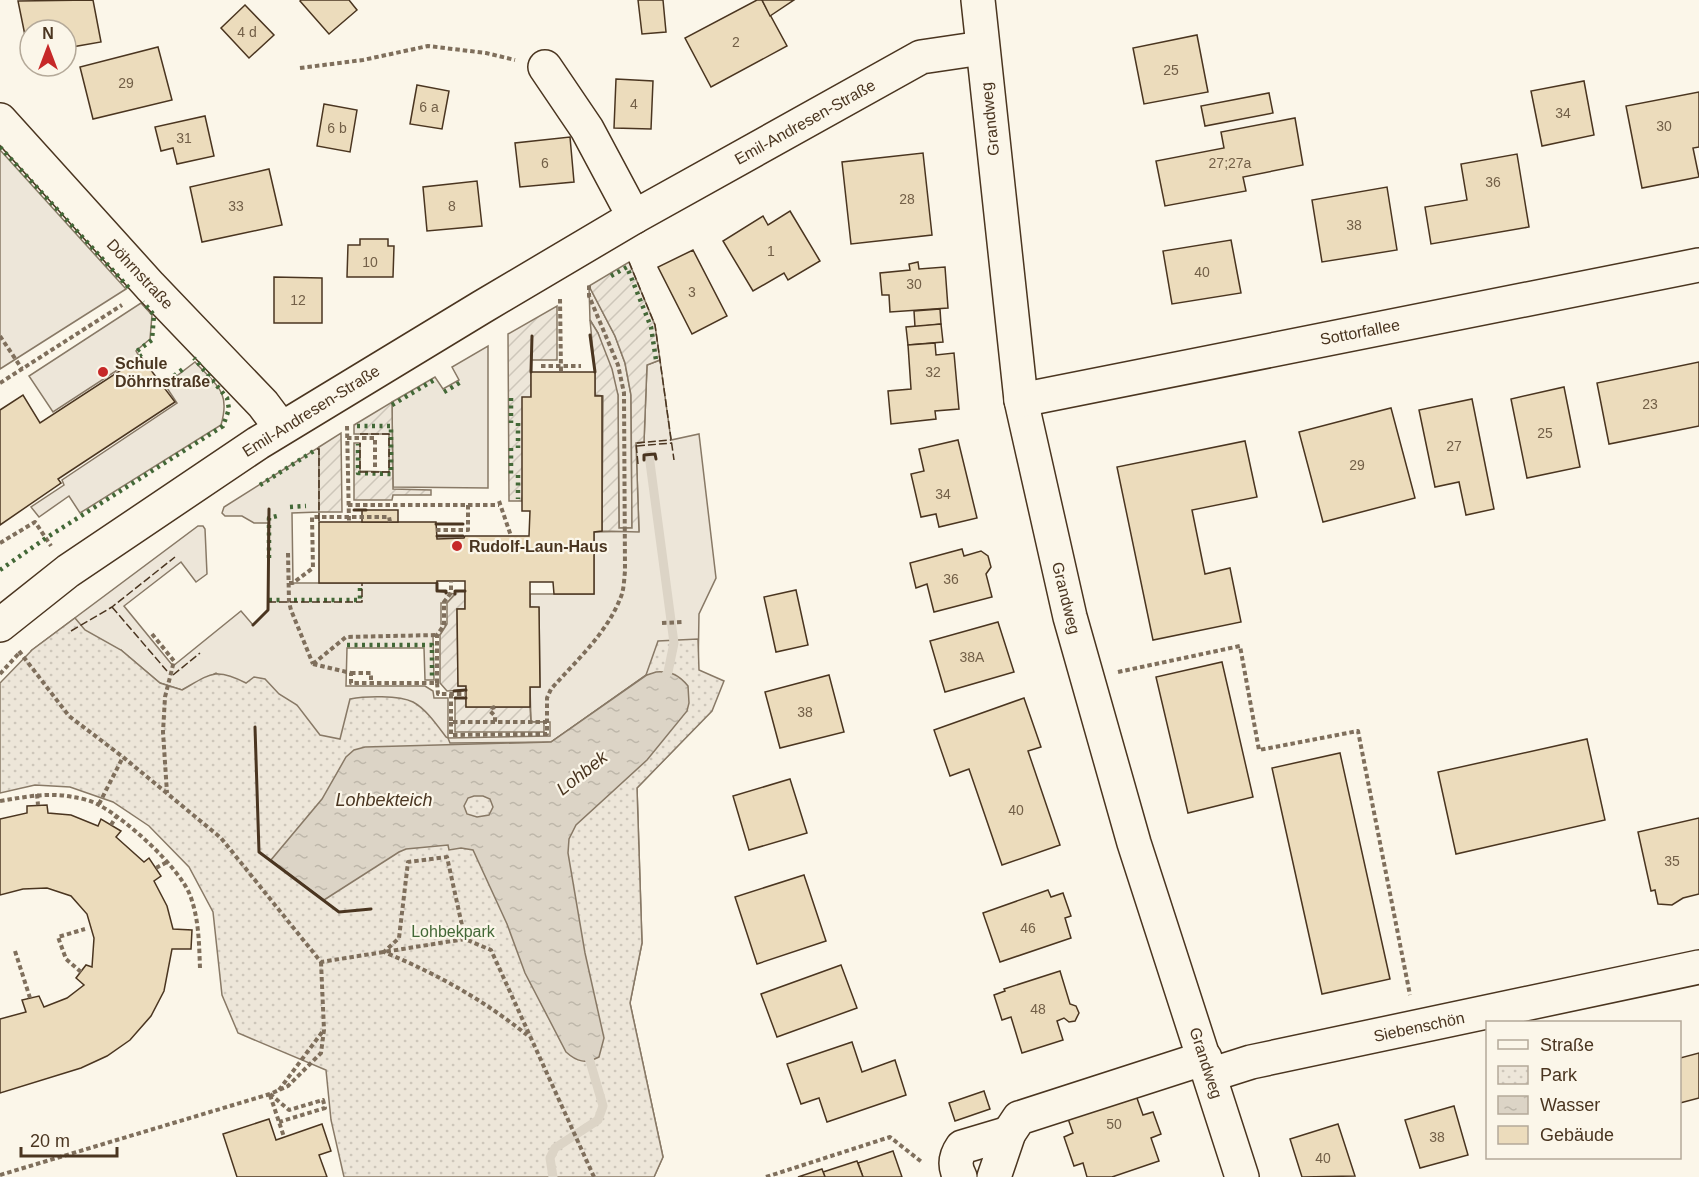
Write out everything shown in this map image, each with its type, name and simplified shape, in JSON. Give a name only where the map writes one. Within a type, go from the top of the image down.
[{"type":"street","name":"Grandweg","points":[[978,0],[1021,400],[1070,617],[1134,843],[1242,1177]]},
{"type":"street","name":"Emil-Andresen-Straße","points":[[7,635],[68,571],[281,428],[634,217],[921,57],[982,48]]},
{"type":"street","points":[[545,67],[587,129],[634,217]]},
{"type":"street","name":"Döhrnstraße","points":[[0,120],[150,286],[263,404],[281,428]]},
{"type":"street","name":"Sottorfallee","points":[[1021,400],[1699,265]]},
{"type":"street","name":"Siebenschön","points":[[1010,1133],[1019,1119],[1208,1067],[1251,1062],[1699,968]]},
{"type":"street","points":[[958,1167],[962,1147],[1010,1133]]},
{"type":"street","points":[[994,1177],[1010,1133]]},
{"type":"path","points":[[300,68],[363,60],[428,46],[486,53],[545,67]]},
{"type":"path","points":[[451,694],[451,735],[547,734],[547,698],[552,689],[601,634],[621,597],[625,571],[624,393],[618,365],[590,296],[589,279]]},
{"type":"path","points":[[0,383],[150,286]]},
{"type":"path","points":[[560,295],[561,372]]},
{"type":"path","points":[[0,336],[22,369]]},
{"type":"path","points":[[541,366],[581,366]]},
{"type":"path","points":[[347,423],[349,522]]},
{"type":"path","points":[[347,438],[375,438],[375,470]]},
{"type":"path","points":[[348,505],[499,503],[511,536]]},
{"type":"path","points":[[436,530],[468,530],[468,505]]},
{"type":"path","points":[[312,568],[312,517],[389,517],[390,522]]},
{"type":"path","points":[[0,543],[35,522],[68,571]]},
{"type":"path","points":[[288,554],[291,610],[313,664]]},
{"type":"path","points":[[289,583],[293,583],[312,568],[319,568]]},
{"type":"path","points":[[450,581],[451,593],[444,602],[444,625],[437,635],[438,694],[466,694]]},
{"type":"path","points":[[662,623],[683,622]]},
{"type":"path","points":[[152,634],[174,662],[165,697],[163,732],[167,793]]},
{"type":"path","points":[[0,1175],[278,1091],[288,1086],[321,1053],[324,1030],[321,962],[221,838],[123,757],[69,716],[7,635]]},
{"type":"path","points":[[313,664],[346,637],[437,635]]},
{"type":"path","points":[[1088,678],[1240,645],[1260,750],[1358,731],[1416,1028]]},
{"type":"path","points":[[0,674],[20,652]]},
{"type":"path","points":[[313,664],[351,673],[371,673],[371,683]]},
{"type":"path","points":[[351,673],[351,683],[407,681],[437,683]]},
{"type":"path","points":[[495,707],[490,711],[495,716],[495,722]]},
{"type":"path","points":[[451,722],[547,722]]},
{"type":"path","points":[[99,805],[123,757]]},
{"type":"path","points":[[38,795],[38,805]]},
{"type":"path","points":[[0,801],[38,795],[75,797],[99,805],[143,838],[167,862],[189,893],[196,916],[200,968]]},
{"type":"path","points":[[111,825],[116,817]]},
{"type":"path","points":[[384,952],[399,938],[408,862],[447,857],[465,939]]},
{"type":"path","points":[[156,868],[167,862]]},
{"type":"path","points":[[81,972],[66,959],[58,937],[85,928]]},
{"type":"path","points":[[191,939],[199,938]]},
{"type":"path","points":[[321,962],[465,939],[491,950],[594,1177]]},
{"type":"path","points":[[15,951],[30,998]]},
{"type":"path","points":[[384,952],[445,979],[502,1015],[528,1035]]},
{"type":"path","points":[[278,1091],[324,1030]]},
{"type":"path","points":[[270,1094],[284,1137]]},
{"type":"path","points":[[270,1094],[289,1110],[323,1100],[325,1108],[279,1122]]},
{"type":"path","points":[[766,1177],[890,1137],[921,1163],[958,1167]]},
{"type":"green space","points":[[0,150],[126,289],[0,369]]},
{"type":"green space","points":[[629,262],[655,325],[660,360],[647,365],[644,442],[636,443],[639,532],[602,531],[603,396],[595,395],[590,320],[598,333],[612,369],[618,395],[619,528],[632,528],[631,395],[625,363],[615,336],[589,286]]},
{"type":"green space","points":[[589,286],[615,336],[625,363],[631,395],[632,528],[619,528],[618,395],[598,333],[590,320]]},
{"type":"green space","points":[[141,303],[152,315],[150,339],[136,351],[139,356],[53,412],[29,376]]},
{"type":"green space","points":[[557,306],[557,360],[531,360],[531,397],[522,501],[509,501],[508,334]]},
{"type":"green space","points":[[488,346],[488,488],[393,487],[392,402],[435,377],[443,389],[459,380],[452,367]]},
{"type":"green space","points":[[660,360],[671,440],[699,434],[716,578],[699,614],[698,671],[711,711],[637,788],[642,943],[630,1003],[663,1157],[654,1177],[602,1086],[646,675],[551,742],[346,757],[216,673],[182,690],[160,683],[121,650],[32,650],[198,526],[203,526],[205,529],[207,574],[196,582],[181,562],[124,606],[173,666],[241,611],[253,625],[268,610],[268,523],[254,523],[242,516],[225,516],[222,513],[224,507],[319,447],[319,512],[292,513],[293,583],[437,583],[437,591],[455,594],[447,603],[441,603],[441,624],[447,624],[440,635],[433,636],[434,680],[425,680],[424,648],[347,648],[346,686],[425,686],[433,691],[434,698],[448,698],[448,738],[550,736],[550,722],[531,722],[530,687],[540,687],[539,608],[530,607],[530,594],[594,594],[594,532],[639,531],[636,443],[644,442],[647,365]]},
{"type":"green space","points":[[195,362],[220,389],[223,396],[224,413],[221,425],[80,513],[69,496],[39,517],[31,507],[64,485],[62,480],[177,403],[165,385]]},
{"type":"green space","points":[[392,402],[393,489],[431,490],[431,495],[393,495],[392,500],[354,500],[354,443],[360,443],[360,471],[389,472],[389,434],[354,434],[354,425]]},
{"type":"green space","points":[[341,433],[342,512],[319,512],[319,447]]},
{"type":"green space","points":[[455,591],[465,591],[465,609],[457,609],[458,686],[466,686],[466,690],[447,691],[440,683],[440,635],[447,624],[447,603]]},
{"type":"green space","name":"Lohbekpark","points":[[75,618],[85,630],[121,650],[160,683],[182,690],[213,674],[227,675],[246,683],[254,677],[265,679],[279,694],[297,705],[320,735],[340,739],[350,699],[399,698],[413,702],[422,709],[450,743],[551,742],[646,675],[658,641],[698,639],[699,670],[724,681],[712,711],[637,788],[642,943],[630,1003],[663,1157],[654,1177],[344,1177],[331,1120],[326,1070],[238,1033],[222,995],[213,912],[189,867],[149,826],[113,802],[70,787],[35,785],[0,793],[0,683],[32,650]]},
{"type":"green space","points":[[455,698],[466,698],[466,707],[530,707],[531,722],[544,722],[544,732],[455,732]]},
{"type":"water","name":"Lohbekteich","points":[[666,672],[681,679],[688,686],[687,711],[647,760],[576,825],[569,839],[568,853],[585,953],[604,1038],[599,1057],[590,1061],[582,1061],[566,1052],[525,973],[507,924],[473,850],[461,848],[449,850],[448,845],[406,849],[324,900],[271,860],[322,799],[346,757],[354,750],[365,747],[551,742],[647,675]],"holes":[[[483,796],[490,799],[493,807],[489,815],[477,817],[467,814],[464,806],[468,798]]]},
{"type":"building","points":[[93,0],[101,42],[78,46],[78,18],[21,18],[18,1]]},
{"type":"building","points":[[301,0],[349,0],[357,10],[329,34]]},
{"type":"building","points":[[638,0],[663,0],[666,32],[642,34]]},
{"type":"building","points":[[757,0],[762,0],[787,46],[711,87],[685,38]]},
{"type":"building","points":[[762,0],[794,0],[770,16]]},
{"type":"building","points":[[245,5],[274,35],[249,58],[221,28]]},
{"type":"building","points":[[1197,35],[1208,92],[1144,104],[1133,48]]},
{"type":"building","points":[[158,47],[172,100],[93,119],[80,67]]},
{"type":"building","points":[[616,79],[653,81],[651,129],[614,128]]},
{"type":"building","points":[[1584,81],[1594,135],[1542,146],[1531,91]]},
{"type":"building","points":[[417,85],[449,91],[442,129],[410,124]]},
{"type":"building","points":[[1699,92],[1699,147],[1693,148],[1699,177],[1642,188],[1626,106]]},
{"type":"building","points":[[1269,93],[1273,113],[1205,126],[1201,106]]},
{"type":"building","points":[[324,104],[357,110],[350,152],[317,146]]},
{"type":"building","points":[[205,116],[214,156],[177,164],[173,148],[161,151],[155,127]]},
{"type":"building","points":[[1295,118],[1303,165],[1243,177],[1246,191],[1165,206],[1156,161],[1224,148],[1221,132]]},
{"type":"building","points":[[570,137],[574,182],[520,187],[515,143]]},
{"type":"building","points":[[923,153],[932,235],[851,244],[842,162]]},
{"type":"building","points":[[1517,154],[1529,227],[1431,244],[1425,207],[1467,200],[1461,164]]},
{"type":"building","points":[[269,169],[282,225],[202,242],[190,187]]},
{"type":"building","points":[[477,181],[482,226],[427,231],[423,187]]},
{"type":"building","points":[[1387,187],[1397,250],[1322,262],[1312,200]]},
{"type":"building","points":[[790,211],[820,261],[788,280],[784,273],[753,291],[723,241],[763,216],[768,225]]},
{"type":"building","points":[[360,239],[388,239],[388,246],[394,246],[393,277],[347,277],[348,245],[360,245]]},
{"type":"building","points":[[1231,240],[1241,293],[1172,304],[1163,251]]},
{"type":"building","points":[[693,250],[727,316],[692,334],[658,267]]},
{"type":"building","points":[[918,262],[919,269],[945,267],[948,308],[890,312],[889,295],[882,295],[880,273],[910,270],[909,264]]},
{"type":"building","points":[[274,277],[322,278],[322,323],[274,323]]},
{"type":"building","points":[[940,309],[941,324],[915,327],[914,311]]},
{"type":"building","points":[[941,324],[943,342],[908,345],[906,327]]},
{"type":"building","points":[[935,343],[936,355],[954,353],[959,409],[935,411],[936,419],[891,424],[888,391],[911,389],[908,345]]},
{"type":"building","points":[[141,357],[175,402],[58,479],[61,483],[0,525],[0,410],[23,395],[40,423]]},
{"type":"building","points":[[1699,362],[1699,426],[1609,444],[1597,383]]},
{"type":"building","name":"Rudolf-Laun-Haus","points":[[531,372],[595,372],[595,396],[602,396],[602,531],[594,532],[594,594],[554,594],[553,582],[530,582],[530,607],[539,607],[540,687],[530,687],[530,707],[466,707],[466,686],[458,686],[457,609],[465,609],[465,581],[319,583],[319,522],[436,522],[437,539],[464,538],[465,536],[529,536],[530,511],[522,511],[522,397],[531,397]]},
{"type":"building","points":[[1564,387],[1580,467],[1527,478],[1511,399]]},
{"type":"building","points":[[1472,399],[1494,509],[1466,515],[1459,482],[1435,487],[1419,410]]},
{"type":"building","points":[[1391,408],[1415,498],[1323,522],[1299,432]]},
{"type":"building","points":[[958,440],[977,518],[939,527],[936,514],[921,517],[911,474],[924,471],[919,449]]},
{"type":"building","points":[[1245,441],[1257,497],[1192,510],[1205,574],[1230,568],[1241,622],[1153,640],[1117,467]]},
{"type":"building","points":[[362,510],[398,510],[398,522],[362,522]]},
{"type":"building","points":[[962,549],[964,556],[981,551],[988,556],[991,567],[986,574],[992,597],[934,612],[927,584],[916,588],[910,563]]},
{"type":"building","points":[[796,590],[808,645],[776,652],[764,597]]},
{"type":"building","points":[[998,622],[1014,672],[945,692],[930,641]]},
{"type":"building","points":[[1222,662],[1253,797],[1188,813],[1156,677]]},
{"type":"building","points":[[829,675],[844,732],[780,748],[765,692]]},
{"type":"building","points":[[1024,698],[1041,747],[1028,751],[1060,845],[1002,865],[969,769],[950,776],[934,730]]},
{"type":"building","points":[[1587,739],[1605,820],[1456,854],[1438,772]]},
{"type":"building","points":[[1340,753],[1390,979],[1322,994],[1272,768]]},
{"type":"building","points":[[790,779],[807,833],[749,850],[733,796]]},
{"type":"building","points":[[47,805],[48,813],[71,815],[98,826],[101,819],[121,831],[116,837],[144,862],[149,858],[161,876],[154,881],[167,906],[173,929],[192,930],[191,949],[172,949],[164,991],[151,1016],[130,1040],[107,1056],[81,1068],[0,1093],[0,1019],[26,1012],[22,1000],[39,996],[44,1007],[67,998],[84,985],[76,978],[86,965],[92,967],[94,938],[87,914],[71,896],[47,888],[23,889],[0,895],[0,819],[27,813],[27,806]]},
{"type":"building","points":[[1699,818],[1699,894],[1683,898],[1672,905],[1658,904],[1655,890],[1651,891],[1638,832]]},
{"type":"building","points":[[804,875],[826,941],[757,964],[735,897]]},
{"type":"building","points":[[1048,890],[1051,897],[1063,893],[1071,916],[1065,918],[1071,938],[1000,962],[983,913]]},
{"type":"building","points":[[841,965],[857,1008],[777,1037],[761,994]]},
{"type":"building","points":[[1060,971],[1070,1004],[1076,1006],[1079,1013],[1075,1021],[1069,1022],[1064,1018],[1057,1021],[1063,1040],[1022,1053],[1011,1017],[1002,1020],[994,995],[1005,991],[1004,989]]},
{"type":"building","points":[[852,1042],[862,1072],[895,1060],[906,1095],[827,1122],[819,1098],[801,1104],[787,1064]]},
{"type":"building","points":[[1699,1053],[1699,1098],[1681,1103],[1681,1058]]},
{"type":"building","points":[[1133,1087],[1143,1115],[1153,1112],[1161,1134],[1151,1138],[1159,1161],[1112,1177],[1087,1177],[1083,1163],[1074,1166],[1064,1137],[1073,1133],[1065,1110]]},
{"type":"building","points":[[984,1091],[990,1109],[955,1121],[949,1103]]},
{"type":"building","points":[[1454,1106],[1468,1155],[1420,1168],[1405,1120]]},
{"type":"building","points":[[269,1119],[276,1140],[322,1124],[331,1151],[319,1155],[327,1177],[237,1177],[223,1134]]},
{"type":"building","points":[[1338,1124],[1355,1176],[1302,1177],[1290,1139]]},
{"type":"building","points":[[893,1151],[902,1177],[863,1177],[858,1163]]},
{"type":"building","points":[[857,1161],[863,1177],[825,1177],[823,1172]]},
{"type":"building","points":[[822,1169],[825,1177],[798,1177]]},
{"type":"waterway","name":"Lohbek","points":[[649,455],[674,643],[668,672],[661,682]]},
{"type":"waterway","name":"Lohbek","points":[[553,1177],[550,1158],[555,1148],[598,1120],[603,1106],[587,1051]]},
{"type":"hedge","points":[[0,147],[130,289]]},
{"type":"hedge","points":[[611,276],[627,267],[651,327],[656,360]]},
{"type":"hedge","points":[[141,357],[137,351],[152,340],[154,315],[143,302]]},
{"type":"hedge","points":[[0,570],[46,538],[223,426],[229,409],[227,398],[194,358]]},
{"type":"hedge","points":[[162,385],[183,369]]},
{"type":"hedge","points":[[392,405],[434,380]]},
{"type":"hedge","points":[[444,392],[461,382]]},
{"type":"hedge","points":[[511,398],[511,423]]},
{"type":"hedge","points":[[518,423],[518,448]]},
{"type":"hedge","points":[[357,426],[391,426],[391,474],[358,473],[358,444]]},
{"type":"hedge","points":[[511,448],[511,474]]},
{"type":"hedge","points":[[260,485],[317,449]]},
{"type":"hedge","points":[[518,475],[518,499]]},
{"type":"hedge","points":[[290,507],[306,506]]},
{"type":"hedge","points":[[269,558],[269,518],[281,515]]},
{"type":"hedge","points":[[294,600],[360,600],[360,584]]},
{"type":"hedge","points":[[269,600],[284,600]]},
{"type":"hedge","points":[[347,645],[432,645],[432,677]]},
{"type":"fence","points":[[629,262],[655,325],[674,460]]},
{"type":"fence","points":[[360,434],[389,434],[389,472],[360,472],[360,443]]},
{"type":"fence","points":[[638,464],[636,443],[671,440]]},
{"type":"fence","points":[[637,446],[672,443]]},
{"type":"fence","points":[[317,449],[319,449],[319,522]]},
{"type":"fence","points":[[71,631],[112,607],[175,557]]},
{"type":"fence","points":[[268,602],[362,602],[362,583]]},
{"type":"fence","points":[[112,607],[167,671]]},
{"type":"fence","points":[[173,675],[200,653]]},
{"type":"wall","points":[[590,335],[595,372]]},
{"type":"wall","points":[[531,372],[532,336]]},
{"type":"wall","points":[[644,460],[644,455],[655,454],[656,459]]},
{"type":"wall","points":[[253,625],[268,610],[269,509]]},
{"type":"wall","points":[[354,510],[366,510]]},
{"type":"wall","points":[[436,524],[463,524]]},
{"type":"wall","points":[[437,536],[463,536]]},
{"type":"wall","points":[[437,583],[437,591],[446,591],[446,593]]},
{"type":"wall","points":[[455,594],[455,591],[465,591]]},
{"type":"wall","points":[[454,691],[466,690]]},
{"type":"wall","points":[[455,698],[466,698]]},
{"type":"wall","points":[[255,727],[259,852],[339,912],[371,909]]},
{"type":"place","name":"Schule Döhrnstraße","points":[[103,372]]},
{"type":"place","name":"Rudolf-Laun-Haus","points":[[457,546]]}]
